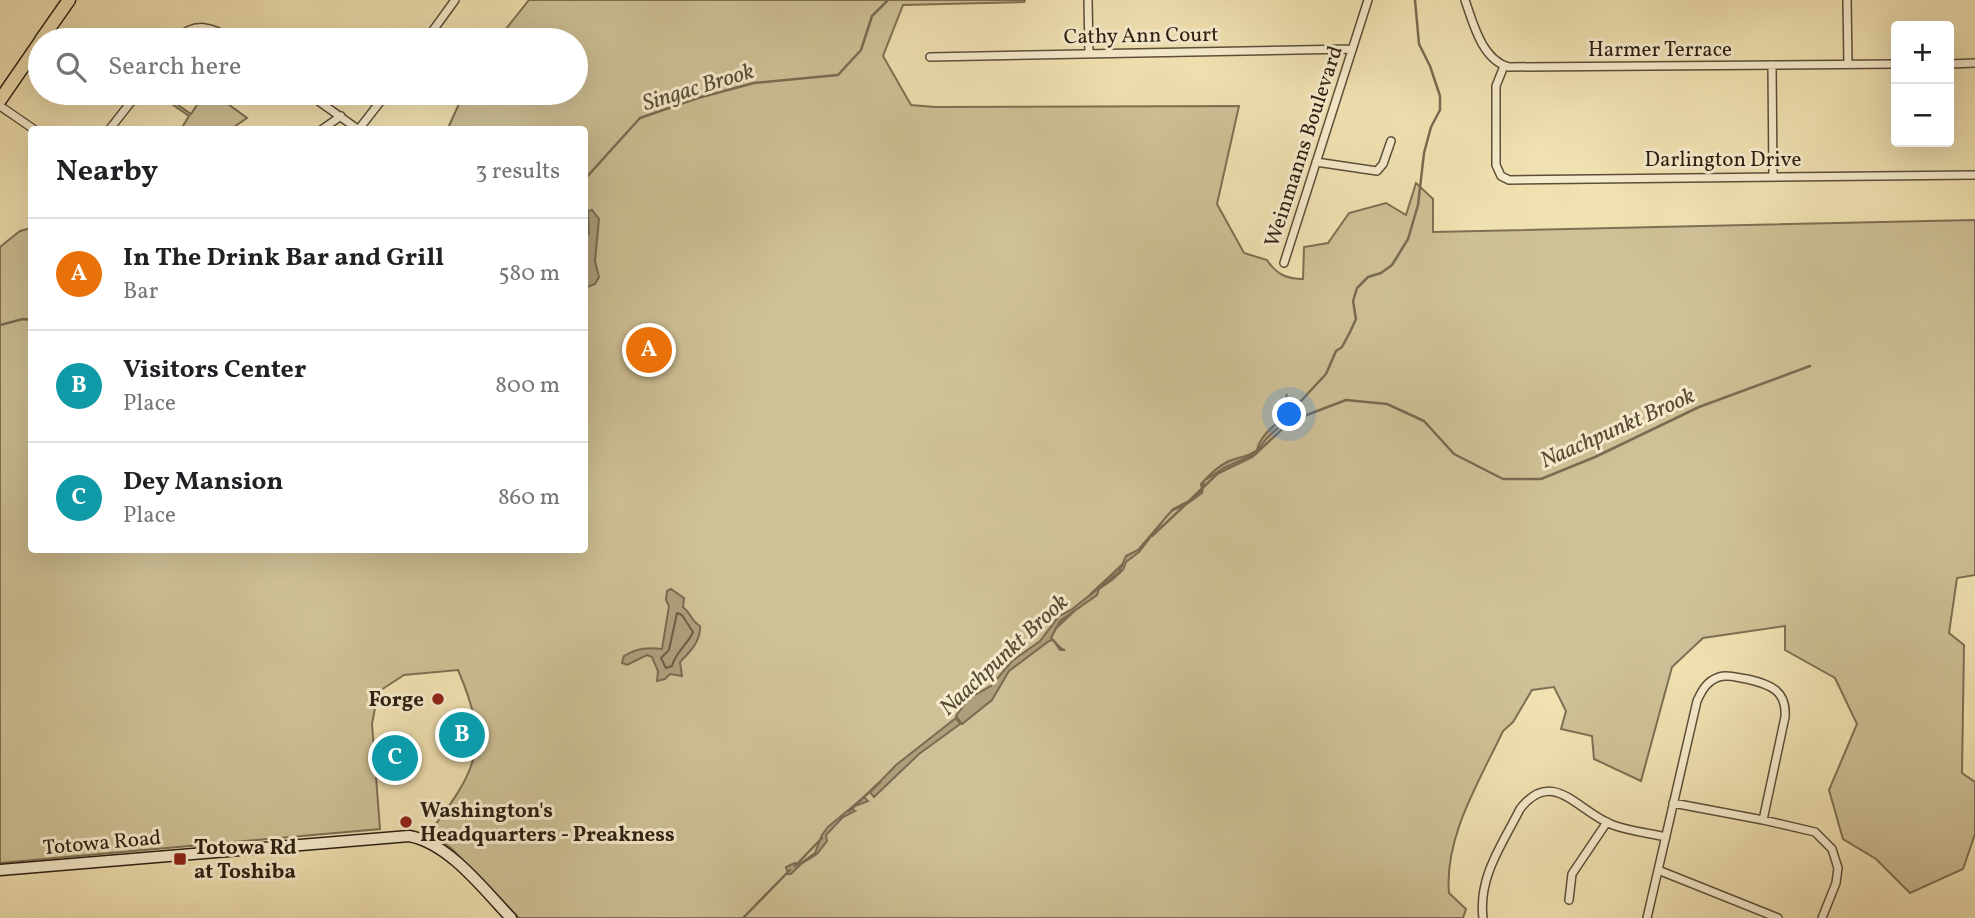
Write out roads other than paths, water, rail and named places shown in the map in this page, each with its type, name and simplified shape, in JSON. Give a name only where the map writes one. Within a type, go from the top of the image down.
[{"type":"main road","points":[[50,28],[69,0]]},
{"type":"main road","points":[[0,100],[28,60]]},
{"type":"main road","name":"Totowa Road","points":[[0,870],[409,836],[434,844],[447,853],[511,918]]},
{"type":"street","points":[[1088,0],[1089,53]]},
{"type":"street","name":"Weinmanns Boulevard","points":[[1284,263],[1367,0]]},
{"type":"street","points":[[1465,0],[1485,50],[1495,62],[1504,66]]},
{"type":"street","points":[[1847,0],[1848,65]]},
{"type":"street","points":[[434,28],[453,1]]},
{"type":"street","name":"Cathy Ann Court","points":[[930,57],[1352,49]]},
{"type":"street","points":[[1954,64],[1975,63]]},
{"type":"street","name":"Harmer Terrace","points":[[1504,66],[1891,64]]},
{"type":"street","points":[[1772,65],[1773,177]]},
{"type":"street","name":"Darlington Drive","points":[[1504,66],[1496,86],[1496,149],[1498,171],[1509,180],[1975,175]]},
{"type":"street","points":[[112,126],[129,105]]},
{"type":"street","points":[[325,105],[355,126]]},
{"type":"street","points":[[361,126],[378,105]]},
{"type":"street","points":[[0,106],[29,126]]},
{"type":"street","points":[[327,126],[341,116]]},
{"type":"street","points":[[1315,162],[1377,171],[1383,164],[1391,141]]},
{"type":"street","points":[[1647,918],[1697,701],[1706,685],[1719,677],[1728,676],[1772,686],[1781,696],[1786,710],[1763,820]]},
{"type":"street","points":[[1483,918],[1481,904],[1484,881],[1520,809],[1528,798],[1536,793],[1557,792],[1607,822],[1666,837]]},
{"type":"street","points":[[1673,803],[1815,832],[1832,849],[1837,860],[1836,884],[1822,918]]},
{"type":"street","points":[[1569,900],[1572,874],[1607,822]]},
{"type":"street","points":[[1658,870],[1778,918]]},
{"type":"water","points":[[592,210],[599,219],[595,261],[599,277],[595,284],[588,287],[589,234],[588,211]]},
{"type":"water","points":[[1287,394],[1285,403],[1293,411],[1257,453],[1224,468],[1204,481],[1202,493],[1167,516],[1202,490],[1201,484],[1210,474],[1217,468],[1257,450],[1264,435],[1287,415],[1284,404]]},
{"type":"water","points":[[1164,519],[1139,552],[1126,562],[1123,570],[1099,589],[1097,595],[1060,621],[1051,638],[1053,640],[1009,671],[992,700],[962,724],[956,716],[969,698],[991,686],[1012,661],[1040,641],[1059,616],[1071,610],[1119,572],[1126,556],[1138,550]]},
{"type":"water","points":[[671,589],[684,598],[683,607],[700,626],[700,631],[694,646],[680,662],[682,676],[670,674],[657,681],[658,671],[652,657],[647,655],[627,665],[622,663],[624,656],[634,651],[662,649],[669,606],[666,600],[667,591]]},
{"type":"water","points":[[956,718],[960,724],[919,754],[874,797],[870,792],[896,765]]},
{"type":"water","points":[[864,797],[868,801],[855,806],[852,810],[855,811],[843,817],[826,835],[827,841],[817,854],[788,874],[786,867],[795,863],[798,865],[815,853],[828,827]]},
{"type":"waterway","name":"Singac Brook","points":[[588,176],[640,118],[754,83],[838,75],[861,50],[872,16],[888,0]]},
{"type":"waterway","name":"Naachpunkt Brook","points":[[1291,421],[1300,402],[1326,374],[1336,351],[1342,347],[1350,332],[1356,319],[1353,301],[1357,288],[1368,277],[1381,273],[1392,265],[1408,239],[1418,205],[1424,153],[1431,127],[1440,110],[1440,96],[1419,44],[1415,0]]},
{"type":"waterway","name":"Singac Brook","points":[[0,325],[28,320]]},
{"type":"waterway","name":"Naachpunkt Brook","points":[[1188,502],[1217,474],[1252,457],[1291,421],[1346,400],[1387,404],[1424,421],[1454,454],[1503,479],[1541,479],[1595,457],[1699,407],[1810,366]]},
{"type":"waterway","name":"Naachpunkt Brook","points":[[1152,536],[1183,507]]},
{"type":"waterway","name":"Naachpunkt Brook","points":[[1091,594],[1122,565]]},
{"type":"waterway","name":"Naachpunkt Brook","points":[[1056,628],[1074,611]]},
{"type":"waterway","name":"Naachpunkt Brook","points":[[849,811],[880,782]]},
{"type":"waterway","name":"Naachpunkt Brook","points":[[795,866],[822,838]]},
{"type":"waterway","name":"Naachpunkt Brook","points":[[743,918],[790,870]]},
{"type":"place","name":"In The Drink Bar and Grill","points":[[649,350]]},
{"type":"place","name":"Forge","points":[[438,699]]},
{"type":"place","name":"Visitors Center","points":[[462,735]]},
{"type":"place","name":"Dey Mansion","points":[[395,758]]},
{"type":"place","name":"Washington's Headquarters - Preakness","points":[[406,822]]},
{"type":"place","name":"Totowa Rd at Toshiba","points":[[180,859]]}]
